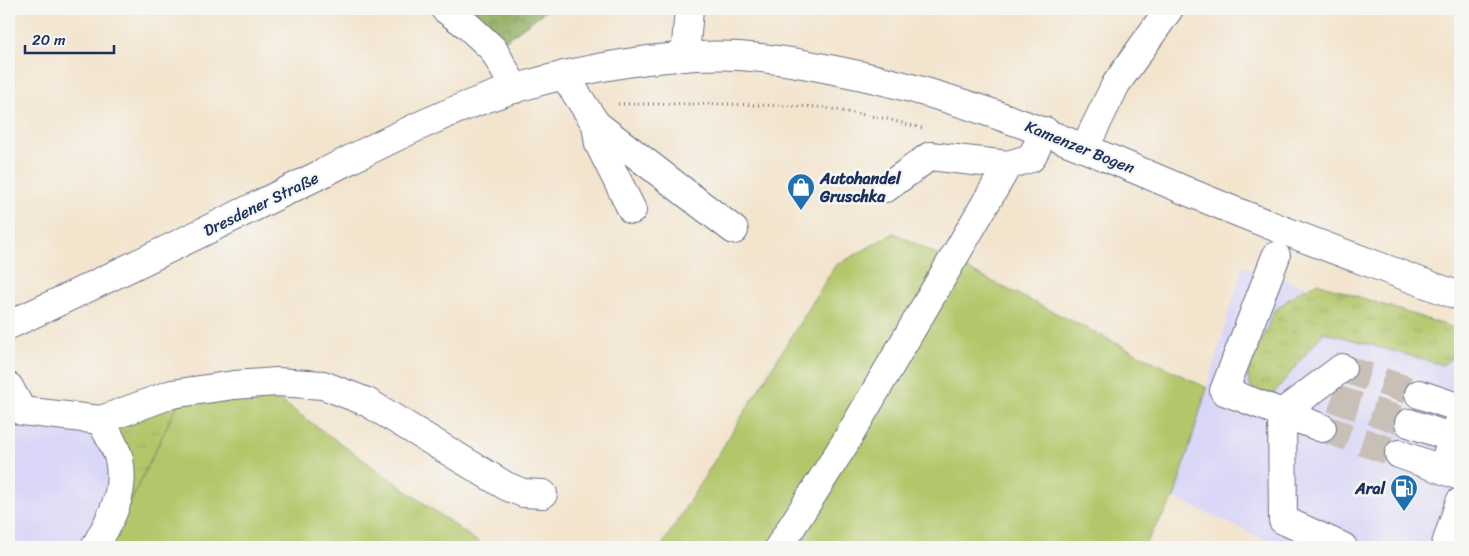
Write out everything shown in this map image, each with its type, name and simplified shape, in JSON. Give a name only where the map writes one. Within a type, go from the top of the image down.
[{"type":"main road","points":[[445,9],[467,25],[493,49],[515,89]]},
{"type":"main road","points":[[685,57],[689,9]]},
{"type":"main road","points":[[1085,147],[1116,84],[1168,9]]},
{"type":"main road","name":"Kamenzer Bogen","points":[[685,57],[740,56],[807,64],[881,79],[947,99],[1045,131],[1286,232],[1460,296]]},
{"type":"main road","name":"Dresdener Straße","points":[[9,324],[474,102],[564,75],[603,67],[685,57]]},
{"type":"main road","points":[[564,75],[589,114],[599,144],[632,210]]},
{"type":"main road","points":[[589,114],[734,230]]},
{"type":"main road","points":[[886,188],[930,156],[1008,165],[1031,158],[1045,131]]},
{"type":"main road","points":[[779,547],[845,443],[1008,165]]},
{"type":"main road","points":[[1276,256],[1224,391],[1322,428]]},
{"type":"main road","points":[[1282,413],[1342,368]]},
{"type":"main road","points":[[9,387],[22,411],[101,420],[172,394],[234,385],[277,382],[323,385],[367,402],[506,486],[523,493],[543,494]]},
{"type":"main road","points":[[1419,394],[1460,408]]},
{"type":"main road","points":[[1282,413],[1332,398]]},
{"type":"main road","points":[[1282,413],[1282,520],[1343,547]]},
{"type":"main road","points":[[95,547],[110,521],[120,492],[119,459],[101,420]]},
{"type":"main road","points":[[1399,454],[1451,473],[1457,428],[1410,423]]},
{"type":"main road","points":[[1445,547],[1460,502]]},
{"type":"path","points":[[589,114],[726,104],[820,106],[887,119],[926,129]]},
{"type":"shaded area","points":[[1243,266],[1460,336],[1460,547],[1282,547],[1174,498]]},
{"type":"shaded area","points":[[9,389],[21,412],[100,421],[119,459],[95,547],[9,547]]},
{"type":"green space","points":[[445,9],[548,9],[494,49]]},
{"type":"green space","points":[[894,233],[1207,388],[1174,498],[1143,547],[661,547],[835,266]]},
{"type":"green space","points":[[1317,283],[1460,330],[1460,351],[1443,365],[1324,332],[1273,394],[1265,398],[1251,387],[1247,375],[1274,311],[1298,292]]},
{"type":"green space","points":[[234,385],[281,401],[485,547],[109,547],[183,393]]},
{"type":"green space","points":[[183,393],[109,547],[121,492],[101,420]]},
{"type":"tunnel","points":[[1342,368],[1419,394]]},
{"type":"tunnel","points":[[1332,398],[1409,423]]},
{"type":"tunnel","points":[[1322,428],[1399,454]]},
{"type":"place","name":"Autohandel Gruschka","points":[[801,211]]},
{"type":"place","name":"Aral","points":[[1404,512]]}]
